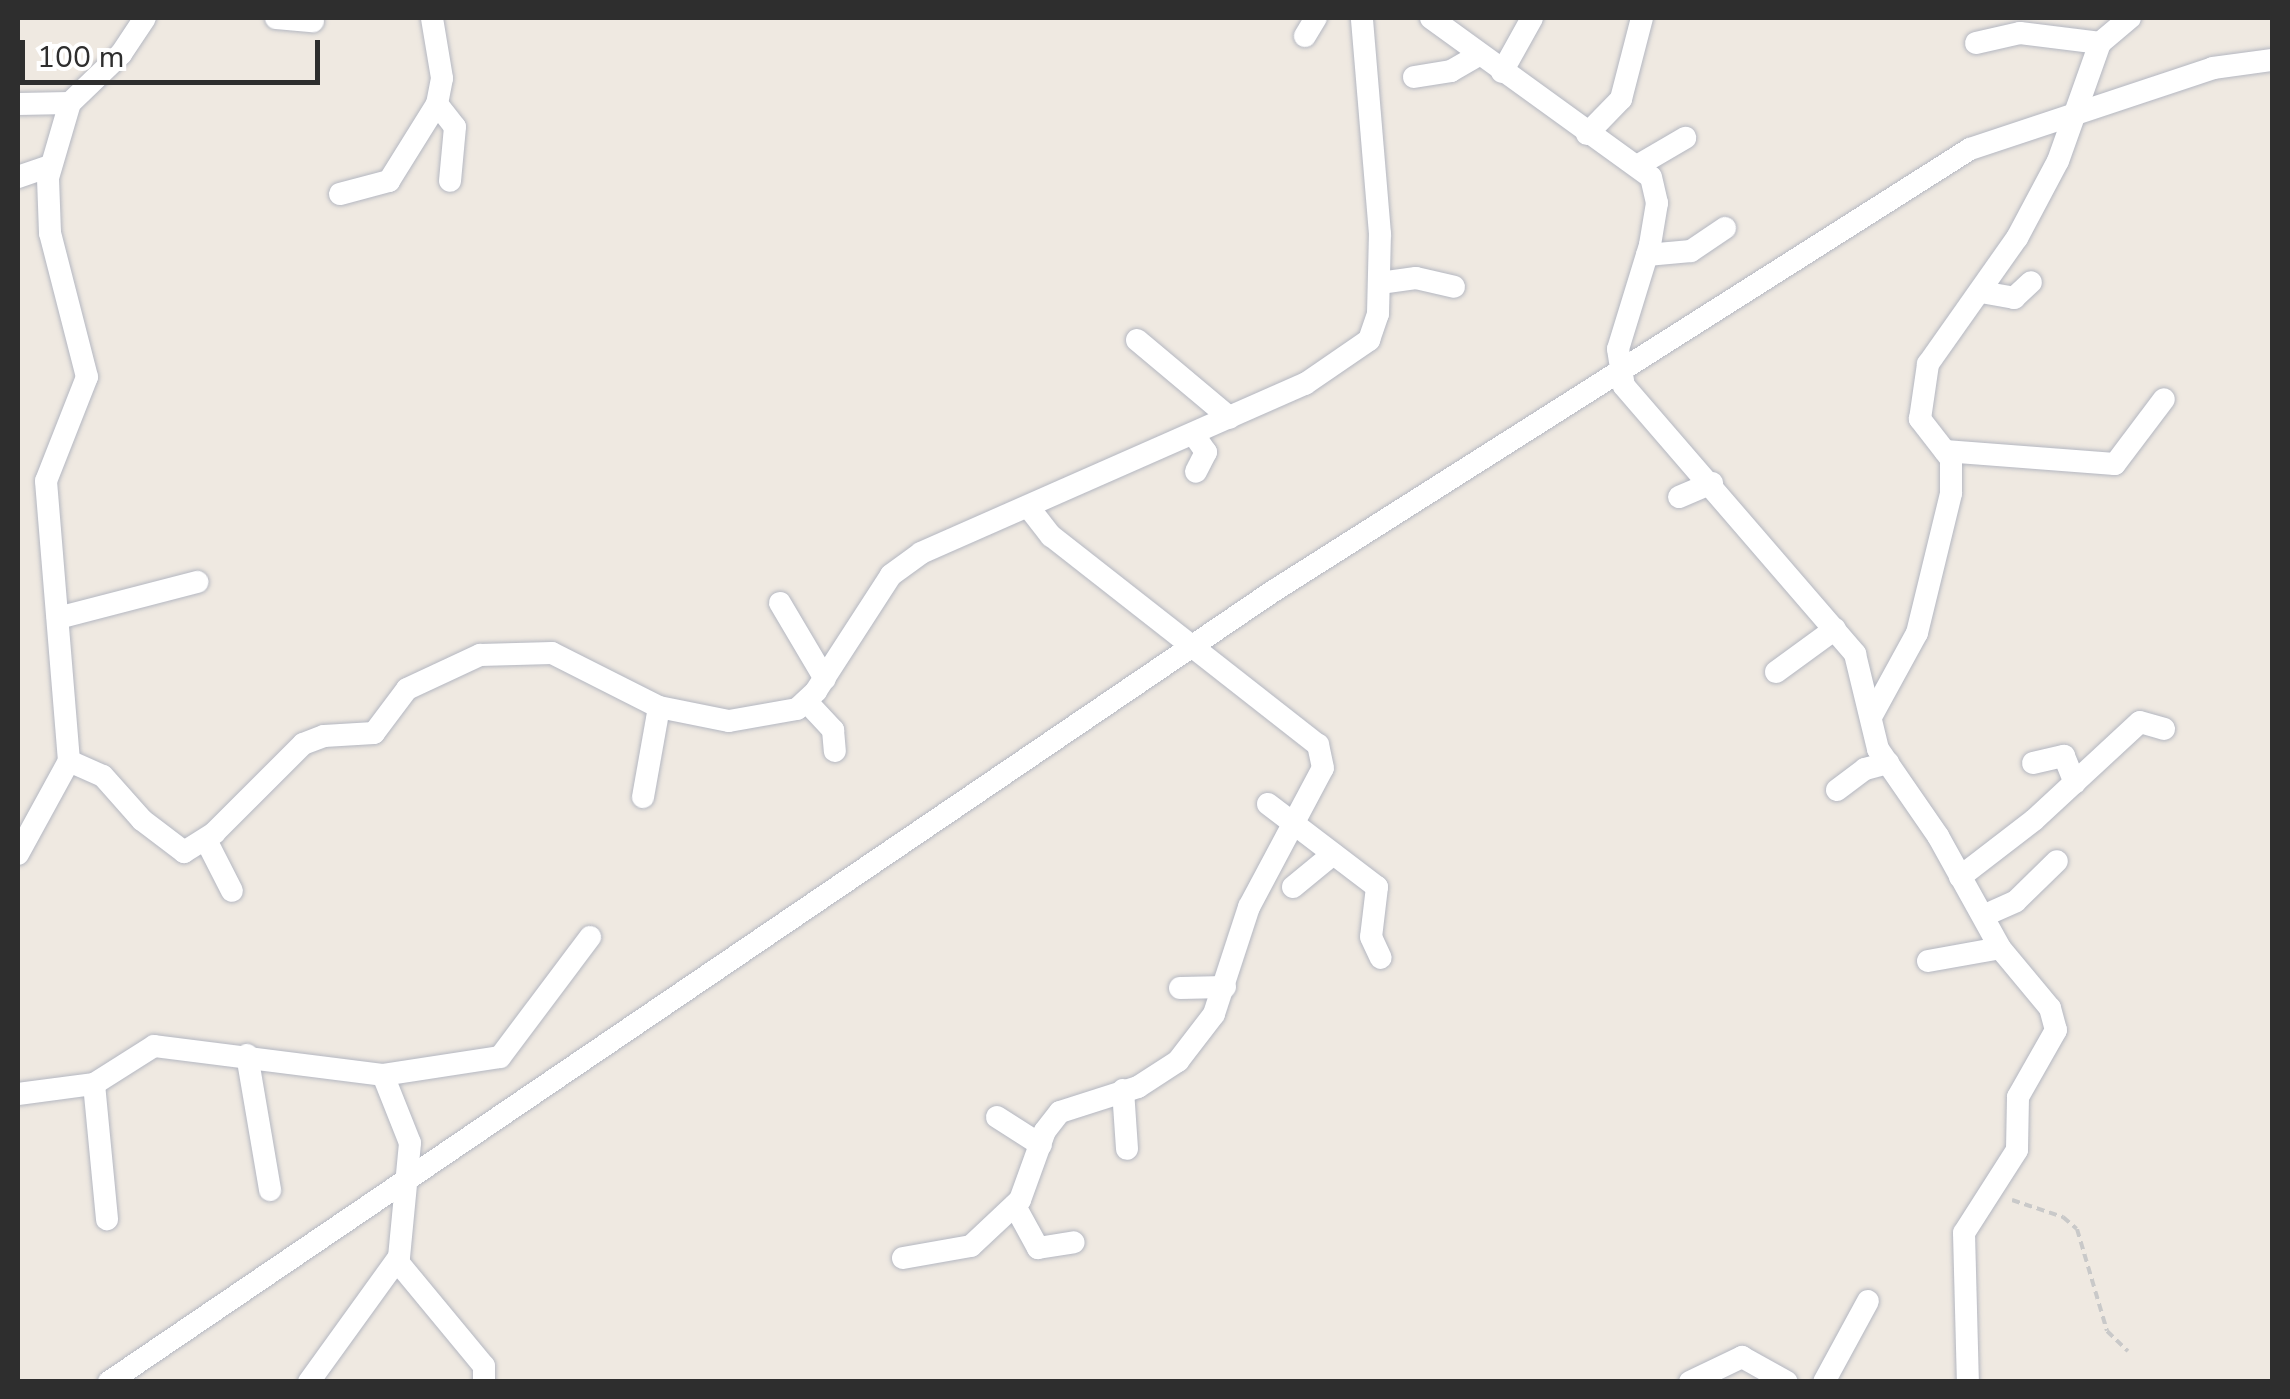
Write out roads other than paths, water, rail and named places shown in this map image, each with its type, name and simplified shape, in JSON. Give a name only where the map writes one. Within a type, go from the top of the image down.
[{"type":"street","points":[[18,854],[70,762],[46,481],[87,378],[50,233],[50,166],[70,103],[122,54],[144,18]]},
{"type":"street","points":[[276,18],[313,20]]},
{"type":"street","points":[[340,194],[389,180],[437,104],[442,78],[432,18]]},
{"type":"street","points":[[70,762],[103,776],[172,848],[184,852],[206,840],[304,744],[324,736],[374,733],[408,689],[480,655],[552,653],[658,707],[730,720],[784,714],[806,701],[825,679],[891,576],[921,553],[1031,510],[1306,384],[1368,340],[1380,282],[1362,18]]},
{"type":"street","points":[[1431,18],[1587,134],[1637,166],[1656,190],[1647,255],[1621,332],[1620,371],[1635,404],[1712,483],[1835,629],[1862,668],[1872,717],[1888,763],[2000,948],[2050,1008],[2056,1030],[2023,1080],[2017,1150],[1989,1191],[1962,1248],[1971,1326],[1968,1382]]},
{"type":"street","points":[[1502,72],[1532,18]]},
{"type":"street","points":[[1587,134],[1621,99],[1642,18]]},
{"type":"street","points":[[1872,717],[1921,618],[1951,493],[1945,450],[1920,419],[1922,388],[1937,346],[1981,292],[2029,215],[2078,112],[2100,43],[2130,18]]},
{"type":"street","points":[[1976,43],[2020,33],[2100,43]]},
{"type":"street","points":[[1414,77],[1450,70],[1479,55]]},
{"type":"street","points":[[110,1382],[1194,646],[1970,149],[2213,68],[2272,60]]},
{"type":"street","points":[[18,104],[70,103]]},
{"type":"street","points":[[437,104],[455,127],[450,180]]},
{"type":"street","points":[[1637,166],[1685,138]]},
{"type":"street","points":[[18,176],[50,166]]},
{"type":"street","points":[[1647,255],[1690,251],[1726,228]]},
{"type":"street","points":[[1380,282],[1416,278],[1454,288]]},
{"type":"street","points":[[1981,292],[2014,298],[2030,282]]},
{"type":"street","points":[[1137,340],[1230,418]]},
{"type":"street","points":[[1945,450],[2115,464],[2164,399]]},
{"type":"street","points":[[1194,435],[1206,452],[1196,472]]},
{"type":"street","points":[[1679,497],[1712,483]]},
{"type":"street","points":[[902,1258],[970,1246],[1015,1206],[1040,1145],[1060,1112],[1161,1076],[1178,1062],[1214,1014],[1250,907],[1323,768],[1321,750],[1051,536],[1031,510]]},
{"type":"street","points":[[58,618],[197,582]]},
{"type":"street","points":[[780,602],[825,679]]},
{"type":"street","points":[[1776,672],[1835,629]]},
{"type":"street","points":[[806,701],[834,730],[835,752]]},
{"type":"street","points":[[643,798],[658,707]]},
{"type":"street","points":[[1960,877],[2075,783],[2140,722],[2164,729]]},
{"type":"street","points":[[2033,763],[2058,752],[2071,761],[2075,783]]},
{"type":"street","points":[[1836,790],[1865,769],[1888,763]]},
{"type":"street","points":[[1268,804],[1378,887],[1370,937],[1381,958]]},
{"type":"street","points":[[206,840],[232,891]]},
{"type":"street","points":[[1292,887],[1334,854]]},
{"type":"street","points":[[1982,916],[2016,901],[2058,861]]},
{"type":"street","points":[[18,1094],[94,1084],[154,1046],[383,1075],[500,1058],[590,937]]},
{"type":"street","points":[[1928,961],[2000,948]]},
{"type":"street","points":[[1180,988],[1225,986]]},
{"type":"street","points":[[247,1055],[270,1190]]},
{"type":"street","points":[[309,1382],[396,1261],[411,1180],[410,1144],[383,1075]]},
{"type":"street","points":[[94,1084],[107,1219]]},
{"type":"street","points":[[1123,1090],[1127,1150]]},
{"type":"street","points":[[998,1117],[1040,1145]]},
{"type":"street","points":[[1015,1206],[1038,1248],[1074,1242]]},
{"type":"street","points":[[396,1261],[484,1366],[484,1382]]},
{"type":"street","points":[[1824,1382],[1868,1301]]},
{"type":"street","points":[[1690,1382],[1742,1356],[1788,1382]]}]
